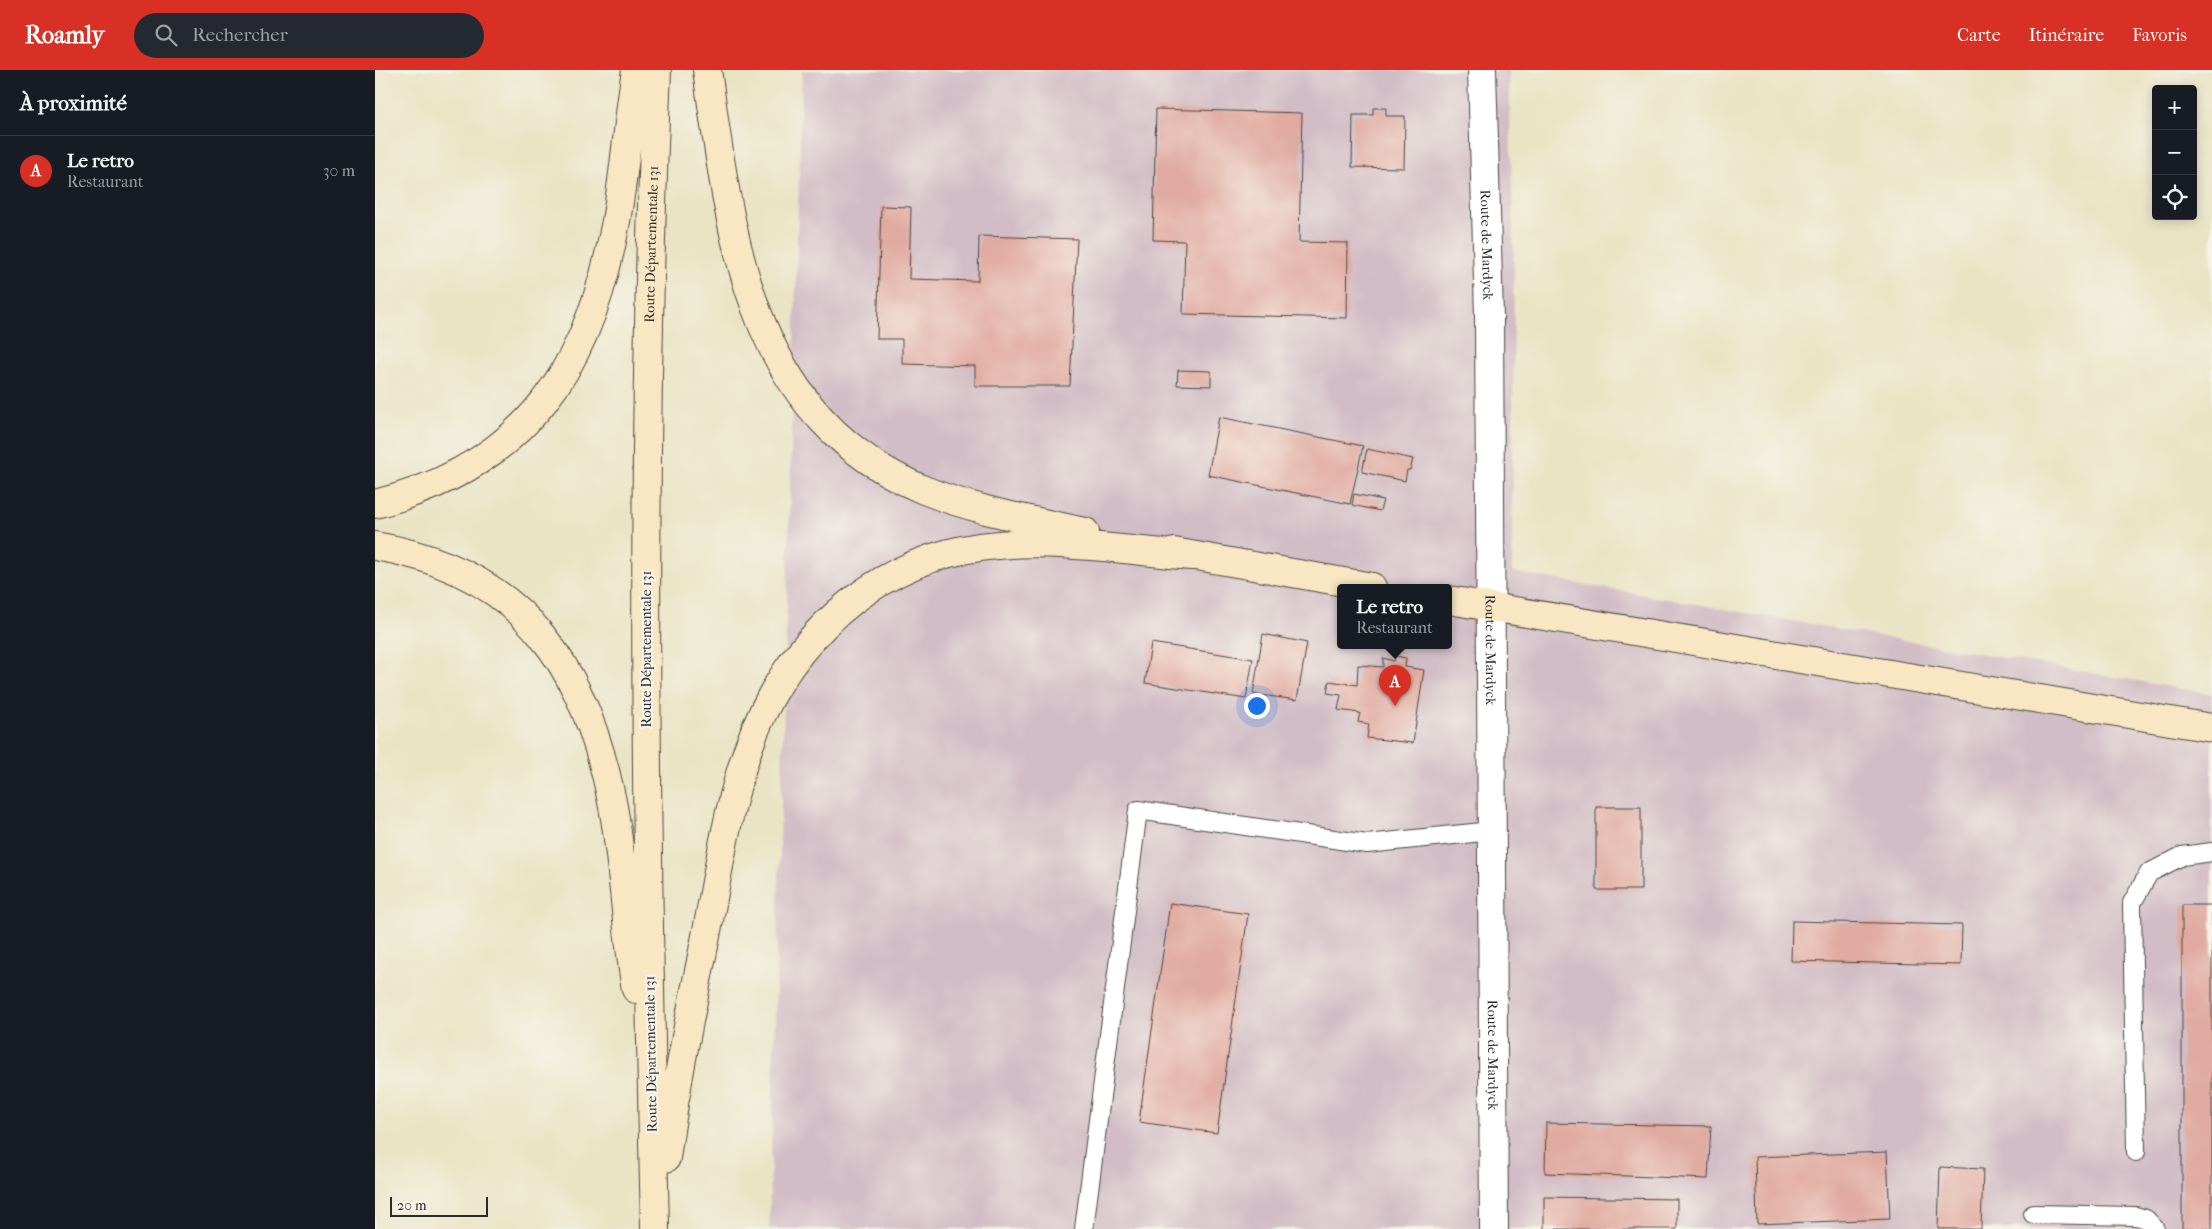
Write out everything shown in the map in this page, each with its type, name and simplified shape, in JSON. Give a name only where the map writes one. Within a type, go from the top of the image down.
[{"type":"main road","points":[[375,504],[428,488],[482,460],[526,424],[564,374],[592,315],[608,261],[620,195],[636,70]]},
{"type":"main road","name":"Route Départementale 131","points":[[656,1229],[651,1081],[645,473],[650,235],[657,70]]},
{"type":"main road","points":[[707,70],[727,198],[752,302],[778,358],[819,417],[849,445],[887,471],[941,496],[990,511],[1192,556],[1355,584]]},
{"type":"main road","points":[[656,1229],[666,1153],[687,1031],[733,797],[747,750],[764,710],[773,692],[809,641],[839,611],[873,586],[910,565],[950,553],[993,545],[1043,543],[1192,556]]},
{"type":"main road","points":[[375,546],[411,552],[431,558],[449,565],[484,585],[522,613],[536,627],[561,660],[573,680],[591,724],[611,798],[629,945],[651,1081]]},
{"type":"main road","points":[[1452,601],[2212,728]]},
{"type":"street","name":"Route de Mardyck","points":[[1482,70],[1489,316],[1494,1229]]},
{"type":"lane","points":[[1084,1229],[1138,810],[1367,844],[1491,831]]},
{"type":"lane","points":[[2136,1152],[2132,903],[2149,873],[2182,856],[2212,852]]},
{"type":"lane","points":[[2033,1214],[2136,1216],[2146,1219],[2155,1229]]},
{"type":"shaded area","points":[[802,70],[1509,70],[1514,276],[1512,572],[2212,694],[2212,1229],[769,1229]]},
{"type":"building","points":[[1373,108],[1386,108],[1386,116],[1405,116],[1404,168],[1352,167],[1353,115],[1373,115]]},
{"type":"building","points":[[1156,109],[1302,113],[1299,242],[1348,243],[1347,318],[1183,314],[1185,241],[1153,240]]},
{"type":"building","points":[[881,206],[911,207],[909,279],[978,281],[979,236],[1077,239],[1070,386],[975,386],[975,366],[902,364],[902,339],[877,339]]},
{"type":"building","points":[[1178,370],[1211,371],[1211,386],[1177,385]]},
{"type":"building","points":[[1219,417],[1363,446],[1350,504],[1208,475]]},
{"type":"building","points":[[1367,449],[1413,459],[1410,470],[1407,470],[1405,481],[1362,472]]},
{"type":"building","points":[[1354,494],[1383,500],[1380,511],[1352,505]]},
{"type":"building","points":[[1263,634],[1307,643],[1297,700],[1253,694]]},
{"type":"building","points":[[1151,643],[1253,659],[1246,699],[1145,683]]},
{"type":"building","points":[[1396,656],[1406,658],[1405,667],[1424,670],[1413,743],[1367,738],[1369,724],[1358,722],[1360,713],[1338,710],[1341,695],[1327,693],[1329,681],[1357,685],[1358,665],[1383,667],[1383,658],[1394,661]]},
{"type":"building","points":[[1596,807],[1641,807],[1641,890],[1596,890]]},
{"type":"building","points":[[1170,903],[1248,914],[1217,1133],[1139,1122]]},
{"type":"building","points":[[2182,905],[2212,905],[2212,1229],[2182,1229]]},
{"type":"building","points":[[1792,921],[1962,925],[1961,965],[1791,961]]},
{"type":"building","points":[[1546,1123],[1711,1126],[1708,1179],[1545,1173]]},
{"type":"building","points":[[1887,1152],[1890,1219],[1757,1224],[1755,1157]]},
{"type":"building","points":[[1940,1167],[1983,1169],[1981,1229],[1938,1229]]},
{"type":"building","points":[[1544,1197],[1677,1199],[1677,1229],[1544,1229]]},
{"type":"place","name":"Le retro","points":[[1395,706]]}]
